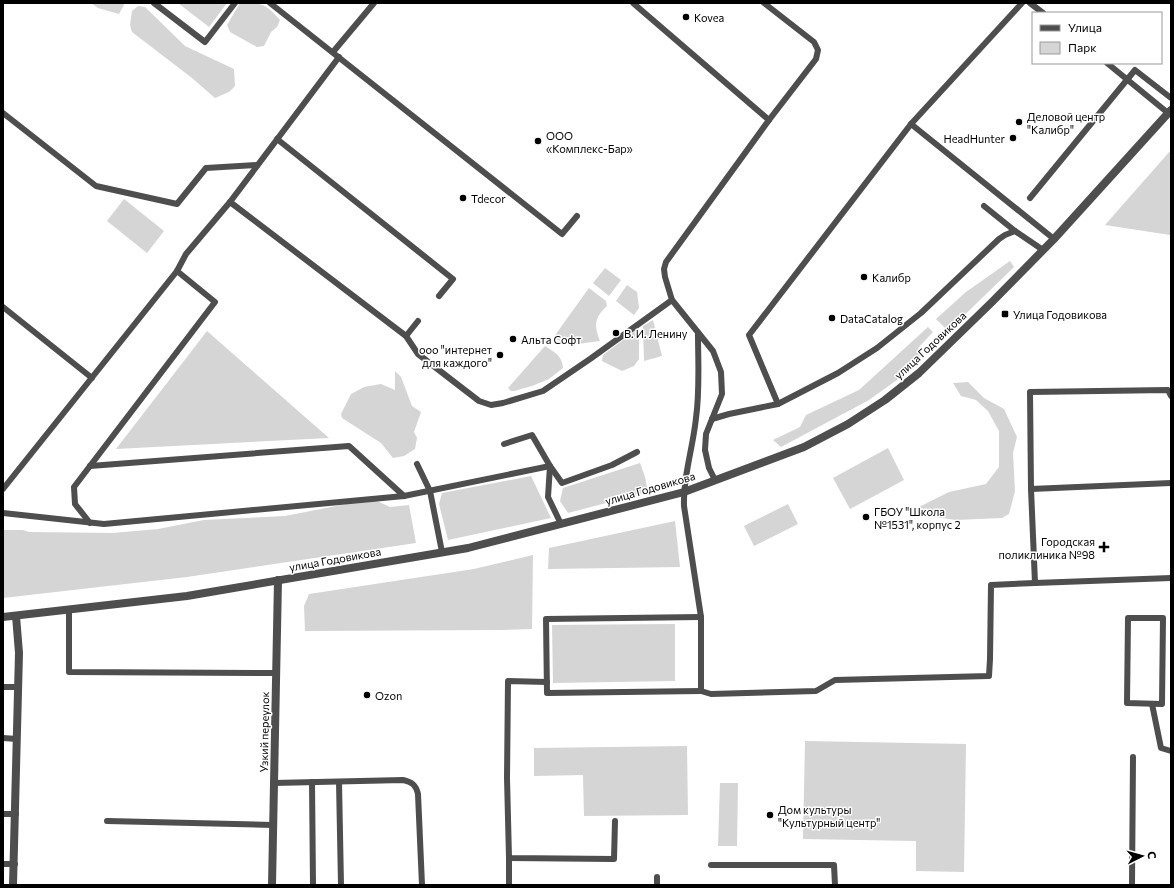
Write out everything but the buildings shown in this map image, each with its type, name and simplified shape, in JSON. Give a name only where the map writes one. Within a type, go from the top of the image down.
[{"type":"street","name":"улица Годовикова","points":[[3,617],[187,596],[468,548],[684,492],[804,447],[848,424],[885,400],[919,373],[1054,239],[1170,111]]},
{"type":"street","name":"Узкий переулок","points":[[272,885],[278,580]]},
{"type":"street","points":[[13,885],[15,864],[19,687],[19,653],[16,616]]},
{"type":"lane","points":[[154,3],[205,42],[235,3]]},
{"type":"lane","points":[[270,3],[562,234],[577,216]]},
{"type":"lane","points":[[333,52],[374,3]]},
{"type":"lane","points":[[634,3],[769,120]]},
{"type":"lane","points":[[715,480],[709,468],[705,450],[706,434],[722,394],[721,372],[713,351],[672,300],[664,269],[666,262],[769,120],[816,59],[818,50],[814,42],[764,3]]},
{"type":"lane","points":[[778,404],[750,335],[911,124],[1022,3]]},
{"type":"lane","points":[[1030,3],[1042,12]]},
{"type":"lane","points":[[3,489],[177,271],[186,254],[230,202],[339,57]]},
{"type":"lane","points":[[1108,64],[1170,111]]},
{"type":"lane","points":[[1030,198],[1135,70],[1171,98]]},
{"type":"lane","points":[[3,113],[96,186],[177,204],[206,168],[257,165]]},
{"type":"lane","points":[[911,124],[1054,239]]},
{"type":"lane","points":[[277,139],[453,279],[439,296]]},
{"type":"lane","points":[[230,202],[406,336],[418,354],[480,401],[491,405],[543,391],[615,342],[672,300]]},
{"type":"lane","points":[[984,206],[1015,231],[1043,250]]},
{"type":"lane","points":[[712,419],[778,404],[838,373],[877,348],[921,313],[999,239],[1015,231]]},
{"type":"lane","points":[[90,522],[75,504],[74,487],[214,302],[177,271]]},
{"type":"lane","points":[[3,307],[92,378]]},
{"type":"lane","points":[[406,336],[418,321]]},
{"type":"lane","points":[[698,333],[698,398],[684,492],[684,506],[701,617],[701,691]]},
{"type":"lane","points":[[1035,583],[1031,489],[1030,392],[1168,390],[1171,396]]},
{"type":"lane","points":[[504,444],[532,435],[562,483],[612,465],[637,452]]},
{"type":"lane","points":[[90,466],[349,446],[404,496]]},
{"type":"lane","points":[[416,464],[430,491],[442,552]]},
{"type":"lane","points":[[3,513],[104,524],[404,496],[550,466]]},
{"type":"lane","points":[[550,466],[548,496],[561,524]]},
{"type":"lane","points":[[1031,489],[1171,484]]},
{"type":"lane","points":[[701,617],[546,619],[547,693],[701,691],[711,694],[816,691],[835,680],[988,676],[990,659],[991,585],[1171,578]]},
{"type":"lane","points":[[69,610],[69,672],[277,672]]},
{"type":"lane","points":[[1128,618],[1163,618],[1162,704],[1152,704],[1127,703],[1128,618]]},
{"type":"lane","points":[[509,885],[507,778],[508,681],[547,682]]},
{"type":"lane","points":[[3,687],[19,687]]},
{"type":"lane","points":[[1152,704],[1161,748],[1171,751]]},
{"type":"lane","points":[[3,738],[17,739]]},
{"type":"lane","points":[[1132,757],[1132,885]]},
{"type":"lane","points":[[274,783],[411,781],[416,787],[418,794],[422,885]]},
{"type":"lane","points":[[312,782],[313,885]]},
{"type":"lane","points":[[339,782],[341,885]]},
{"type":"lane","points":[[3,814],[16,814]]},
{"type":"lane","points":[[106,821],[273,825]]},
{"type":"lane","points":[[509,858],[614,859],[615,821]]},
{"type":"lane","points":[[3,864],[15,864]]},
{"type":"lane","points":[[711,865],[834,865],[835,885]]},
{"type":"lane","points":[[657,878],[657,885]]},
{"type":"green space","points":[[91,3],[125,3],[119,14],[98,8]]},
{"type":"green space","points":[[178,3],[227,3],[209,27]]},
{"type":"green space","points":[[240,3],[263,5],[271,10],[280,20],[277,27],[271,32],[264,46],[257,47],[230,32],[227,25]]},
{"type":"green space","points":[[138,6],[145,7],[185,46],[234,69],[235,86],[229,92],[215,98],[192,78],[132,32],[130,25],[132,11]]},
{"type":"green space","points":[[1171,150],[1170,235],[1105,225]]},
{"type":"green space","points":[[124,199],[164,231],[147,253],[107,221]]},
{"type":"green space","points":[[1010,261],[1014,267],[948,331],[936,319],[966,292]]},
{"type":"green space","points":[[605,268],[621,280],[609,296],[593,283]]},
{"type":"green space","points":[[627,285],[637,292],[639,308],[634,315],[616,301]]},
{"type":"green space","points":[[589,288],[606,301],[607,306],[597,318],[596,322],[600,341],[570,345],[553,338]]},
{"type":"green space","points":[[653,320],[662,356],[644,361],[643,326]]},
{"type":"green space","points":[[928,327],[933,332],[918,348],[924,354],[901,377],[869,400],[781,447],[773,440],[800,427],[806,415],[859,390]]},
{"type":"green space","points":[[207,331],[329,438],[116,449]]},
{"type":"green space","points":[[635,331],[639,332],[639,359],[634,366],[622,371],[602,361],[603,355]]},
{"type":"green space","points":[[545,346],[559,357],[563,368],[549,379],[532,386],[511,391],[508,388]]},
{"type":"green space","points":[[395,371],[401,377],[412,406],[421,412],[414,432],[417,438],[415,449],[404,456],[393,458],[381,443],[342,418],[341,414],[351,394],[364,387],[381,384],[395,390]]},
{"type":"green space","points":[[968,382],[984,398],[1004,409],[1017,437],[1013,453],[1015,491],[1009,514],[1002,518],[956,520],[920,515],[915,509],[949,492],[986,484],[999,467],[999,431],[988,411],[976,400],[961,396],[953,383]]},
{"type":"green space","points":[[888,448],[904,480],[850,509],[833,478]]},
{"type":"green space","points":[[640,463],[648,492],[568,513],[560,501],[563,488]]},
{"type":"green space","points":[[531,476],[551,518],[448,540],[439,504],[442,493]]},
{"type":"green space","points":[[367,500],[375,500],[390,507],[409,505],[416,543],[187,577],[3,598],[3,530],[23,530],[29,532],[113,533],[158,529],[204,520],[285,516]]},
{"type":"green space","points":[[788,504],[798,524],[754,546],[744,526]]},
{"type":"green space","points":[[675,521],[680,567],[548,569],[549,548]]},
{"type":"green space","points":[[533,555],[532,629],[305,631],[304,606],[309,594],[474,569]]},
{"type":"green space","points":[[675,624],[675,681],[553,683],[552,625]]},
{"type":"green space","points":[[805,741],[966,744],[964,872],[916,871],[916,841],[803,839]]},
{"type":"green space","points":[[687,746],[688,815],[584,816],[583,775],[534,776],[534,748]]},
{"type":"green space","points":[[720,783],[738,783],[737,846],[718,846]]},
{"type":"place","name":"Kovea","points":[[686,17]]},
{"type":"place","name":"Деловой центр \"Калибр\"","points":[[1019,122]]},
{"type":"place","name":"HeadHunter","points":[[1013,138]]},
{"type":"place","name":"ООО «Комплекс-Бар»","points":[[538,141]]},
{"type":"place","name":"Tdecor","points":[[463,198]]},
{"type":"place","name":"Калибр","points":[[864,277]]},
{"type":"place","name":"Улица Годовикова","points":[[1005,314]]},
{"type":"place","name":"DataCatalog","points":[[832,318]]},
{"type":"place","name":"В. И. Ленину","points":[[616,333]]},
{"type":"place","name":"Альта Софт","points":[[513,339]]},
{"type":"place","name":"ооо \"интернет для каждого\"","points":[[500,355]]},
{"type":"place","name":"ГБОУ \"Школа №1531\", корпус 2","points":[[866,517]]},
{"type":"place","name":"Городская поликлиника №98","points":[[1104,547]]},
{"type":"place","name":"Ozon","points":[[367,695]]},
{"type":"place","name":"Дом культуры \"Культурный центр\"","points":[[770,815]]}]
